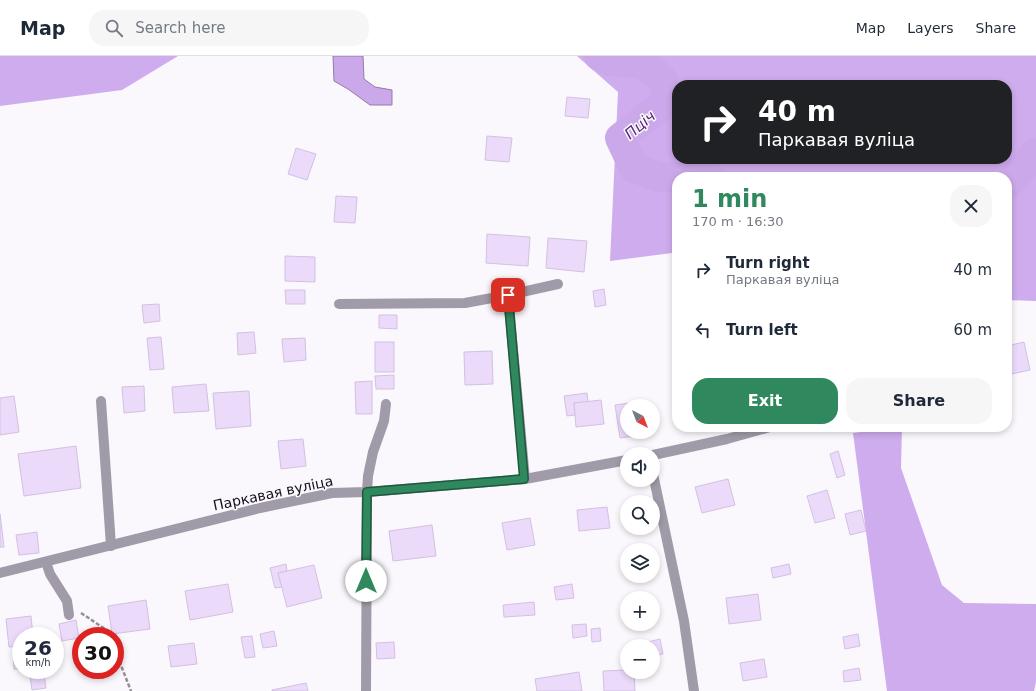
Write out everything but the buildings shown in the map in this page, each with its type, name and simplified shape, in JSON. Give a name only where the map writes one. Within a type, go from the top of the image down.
[{"type":"street","points":[[339,304],[465,303],[558,284]]},
{"type":"street","points":[[508,295],[524,479]]},
{"type":"street","points":[[101,401],[111,546]]},
{"type":"street","points":[[366,691],[368,476],[373,452],[384,421],[386,404]]},
{"type":"street","points":[[660,453],[752,432]]},
{"type":"street","name":"Паркавая вуліца","points":[[0,573],[260,508],[332,493],[367,492],[524,479],[620,461]]},
{"type":"street","points":[[656,487],[684,621],[694,691]]},
{"type":"street","points":[[46,562],[50,574],[67,601],[69,613]]},
{"type":"path","points":[[69,613],[83,614],[102,627]]},
{"type":"path","points":[[124,673],[131,691]]},
{"type":"shaded area","points":[[0,56],[178,56],[122,90],[0,106]]},
{"type":"shaded area","points":[[333,56],[363,56],[364,79],[375,87],[392,90],[392,105],[370,105],[334,81]]},
{"type":"shaded area","points":[[577,56],[1036,56],[1036,301],[1012,300],[1012,172],[672,172],[672,253],[610,261],[618,92]]},
{"type":"shaded area","points":[[902,432],[901,468],[942,585],[964,603],[1036,604],[1036,682],[1034,691],[887,691],[853,433]]},
{"type":"waterway","name":"Пціч","points":[[599,56],[608,61],[643,63],[662,79],[668,102],[620,138],[634,168],[660,177],[672,177]]},
{"type":"waterway","name":"Пціч","points":[[1012,179],[1036,153]]},
{"type":"route","points":[[366,581],[367,492],[524,479],[508,295]]}]
